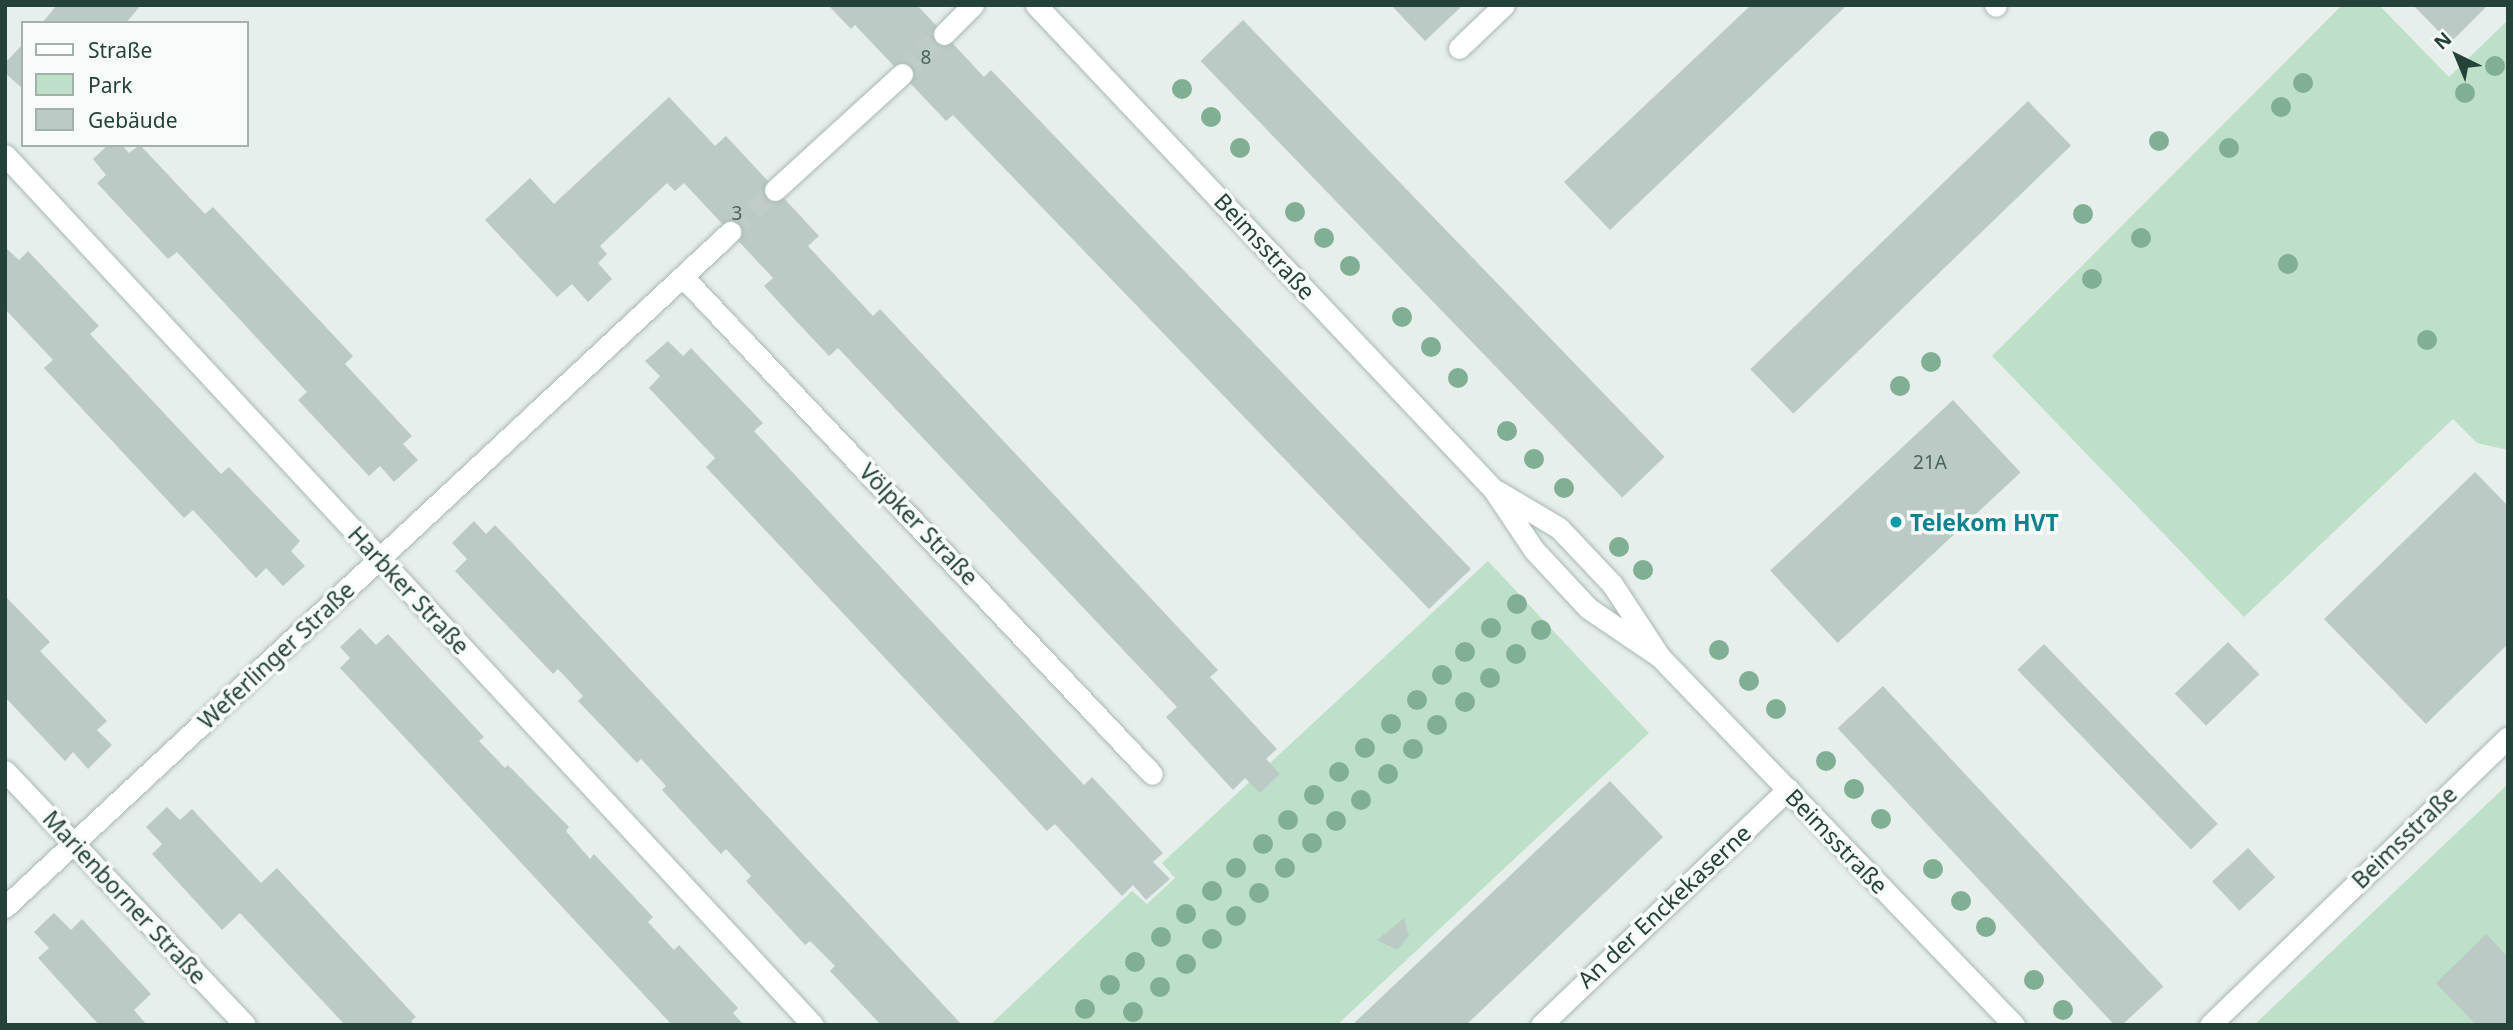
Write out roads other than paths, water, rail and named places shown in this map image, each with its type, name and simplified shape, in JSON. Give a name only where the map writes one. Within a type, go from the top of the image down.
[{"type":"street","points":[[944,34],[973,5]]},
{"type":"street","name":"Beimsstraße","points":[[1035,5],[1493,489],[1534,550],[1588,608],[1660,657]]},
{"type":"street","points":[[1459,48],[1504,5]]},
{"type":"street","points":[[775,190],[902,74]]},
{"type":"street","name":"Harbker Straße","points":[[5,155],[813,1025]]},
{"type":"street","name":"Weferlinger Straße","points":[[5,907],[730,232]]},
{"type":"street","name":"Völpker Straße","points":[[683,277],[1152,774]]},
{"type":"street","name":"Beimsstraße","points":[[1493,489],[1559,528],[1612,584],[1660,657],[2014,1025]]},
{"type":"street","name":"Beimsstraße","points":[[2210,1025],[2508,737]]},
{"type":"street","name":"Marienborner Straße","points":[[5,771],[245,1025]]},
{"type":"street","name":"An der Enckekaserne","points":[[1541,1025],[1788,789]]},
{"type":"tunnel","points":[[902,74],[944,34]]},
{"type":"tunnel","points":[[730,232],[775,190]]},
{"type":"place","name":"Telekom HVT","points":[[1896,522]]}]
